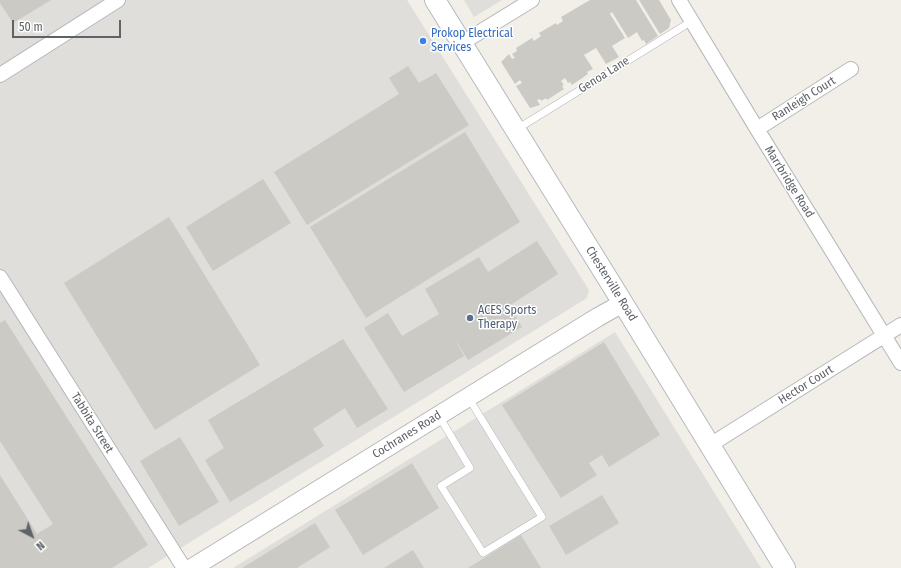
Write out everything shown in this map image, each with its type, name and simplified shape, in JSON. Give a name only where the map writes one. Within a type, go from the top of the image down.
[{"type":"main road","name":"Chesterville Road","points":[[435,0],[786,568]]},
{"type":"street","points":[[0,74],[118,0]]},
{"type":"street","points":[[462,44],[532,0]]},
{"type":"street","name":"Marrbridge Road","points":[[679,0],[901,363]]},
{"type":"street","name":"Ranleigh Court","points":[[757,129],[851,69]]},
{"type":"street","name":"Tabbita Street","points":[[0,277],[184,568]]},
{"type":"street","name":"Cochranes Road","points":[[192,568],[623,303]]},
{"type":"street","name":"Hector Court","points":[[710,445],[901,325]]},
{"type":"lane","name":"Genoa Lane","points":[[516,130],[692,20]]},
{"type":"lane","points":[[438,416],[470,468],[442,486],[483,553],[542,517],[468,397]]},
{"type":"shaded area","points":[[0,0],[407,0],[589,290],[587,298],[148,568],[0,568]]},
{"type":"shaded area","points":[[464,0],[502,0],[474,17]]},
{"type":"shaded area","points":[[615,332],[761,568],[233,568]]},
{"type":"building","points":[[0,0],[51,0],[13,23],[0,3]]},
{"type":"building","points":[[590,0],[636,0],[658,36],[646,44],[644,40],[642,41],[637,32],[628,38],[612,12],[610,14],[625,38],[612,46],[619,57],[606,64],[596,48],[584,55],[593,69],[587,72],[588,74],[572,85],[570,82],[568,83],[565,78],[561,81],[564,85],[562,86],[564,89],[547,100],[546,98],[541,101],[540,99],[537,100],[540,105],[530,108],[516,86],[522,83],[520,80],[515,84],[501,62],[509,54],[512,59],[515,58],[512,54],[517,51],[516,48],[532,38],[534,41],[541,36],[539,33],[556,23],[557,25],[563,21],[561,17]]},
{"type":"building","points":[[639,0],[659,0],[671,20],[669,28],[660,34]]},
{"type":"building","points":[[408,66],[419,83],[436,73],[469,125],[307,225],[274,172],[399,94],[389,78]]},
{"type":"building","points":[[465,132],[520,222],[366,318],[310,227]]},
{"type":"building","points":[[263,179],[291,223],[213,271],[186,227]]},
{"type":"building","points":[[169,217],[260,365],[155,430],[64,283]]},
{"type":"building","points":[[537,241],[558,274],[509,306],[522,327],[468,360],[454,338],[464,356],[404,392],[364,328],[388,313],[402,336],[439,314],[425,289],[479,257],[488,272]]},
{"type":"building","points":[[5,320],[148,545],[112,568],[0,568],[0,475],[37,534],[53,524],[0,441],[0,323]]},
{"type":"building","points":[[343,339],[388,409],[357,428],[345,408],[313,429],[324,446],[230,502],[205,460],[224,448],[208,420]]},
{"type":"building","points":[[604,342],[660,435],[609,467],[602,455],[589,463],[597,475],[561,498],[502,405]]},
{"type":"building","points":[[180,437],[219,502],[179,526],[140,461]]},
{"type":"building","points":[[412,463],[439,508],[363,555],[335,510]]},
{"type":"building","points":[[602,495],[619,523],[566,555],[549,526]]},
{"type":"building","points":[[315,523],[330,547],[297,568],[242,568]]},
{"type":"building","points":[[521,535],[541,568],[468,568]]},
{"type":"building","points":[[413,550],[424,568],[384,568]]},
{"type":"place","name":"Prokop Electrical Services","points":[[423,41]]},
{"type":"place","name":"ACES Sports Therapy","points":[[470,318]]}]
